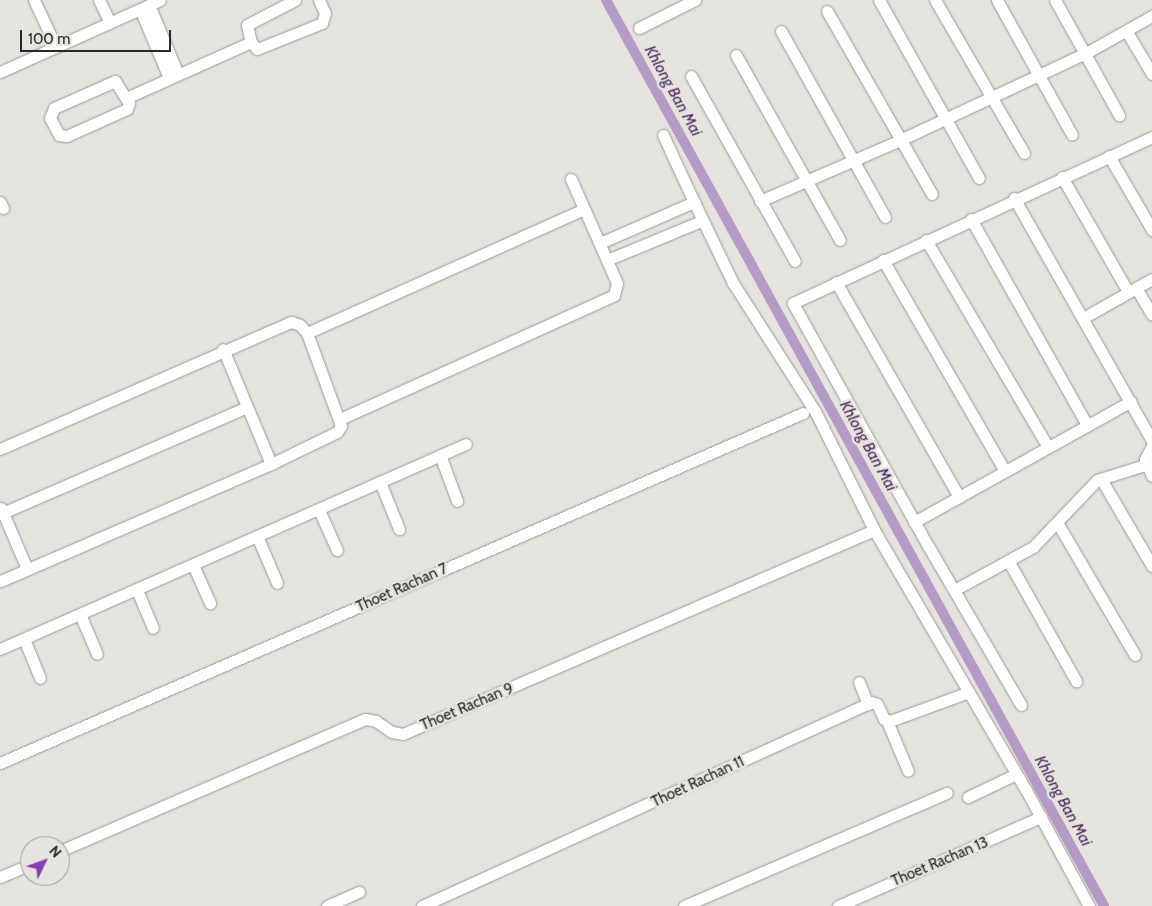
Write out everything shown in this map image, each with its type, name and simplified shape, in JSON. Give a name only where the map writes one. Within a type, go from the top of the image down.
[{"type":"street","points":[[34,0],[56,47]]},
{"type":"street","points":[[99,0],[110,23]]},
{"type":"street","points":[[1,70],[160,0]]},
{"type":"street","points":[[295,0],[247,25],[251,42],[260,49],[322,23],[325,13],[319,0]]},
{"type":"street","points":[[639,28],[695,0]]},
{"type":"street","points":[[879,0],[979,178]]},
{"type":"street","points":[[935,0],[1024,154]]},
{"type":"street","points":[[997,0],[1072,135]]},
{"type":"street","points":[[1055,0],[1086,53],[1119,116]]},
{"type":"street","points":[[144,7],[174,76]]},
{"type":"street","points":[[827,10],[932,194]]},
{"type":"street","points":[[760,201],[806,179],[900,140],[1086,53],[1127,32],[1152,16]]},
{"type":"street","points":[[781,31],[885,217]]},
{"type":"street","points":[[1127,32],[1152,74]]},
{"type":"street","points":[[126,98],[251,42]]},
{"type":"street","points":[[736,55],[840,240]]},
{"type":"street","points":[[691,76],[795,261]]},
{"type":"street","points":[[111,82],[118,84],[126,98],[127,109],[67,136],[59,135],[50,118],[54,108],[111,82]]},
{"type":"street","points":[[663,135],[701,221],[733,283],[815,411],[874,530],[1016,774],[1089,906]]},
{"type":"street","points":[[1021,705],[956,589],[914,522],[794,307],[796,299],[1014,198],[1152,137]]},
{"type":"street","points":[[1109,156],[1152,230]]},
{"type":"street","points":[[1062,177],[1132,290],[1152,315]]},
{"type":"street","points":[[340,419],[614,295],[617,283],[571,179]]},
{"type":"street","points":[[1014,198],[1131,400],[1152,441]]},
{"type":"street","points":[[600,243],[694,202]]},
{"type":"street","points":[[306,332],[584,209]]},
{"type":"street","points":[[971,219],[1087,425]]},
{"type":"street","points":[[607,260],[701,221]]},
{"type":"street","points":[[926,240],[1048,447]]},
{"type":"street","points":[[883,260],[1005,471]]},
{"type":"street","points":[[1083,318],[1152,279]]},
{"type":"street","points":[[836,282],[959,497]]},
{"type":"street","points":[[0,449],[224,349],[291,322],[300,325],[306,332],[340,419],[341,426],[337,432],[271,464],[0,581]]},
{"type":"street","points":[[224,349],[271,464]]},
{"type":"street","points":[[914,522],[1131,400]]},
{"type":"street","points":[[27,569],[1,511],[247,407]]},
{"type":"street","name":"Thoet Rachan 7","points":[[0,762],[803,413]]},
{"type":"street","points":[[0,649],[466,444]]},
{"type":"street","points":[[1152,446],[1146,453],[1145,465],[1152,476]]},
{"type":"street","points":[[440,455],[457,501]]},
{"type":"street","points":[[956,589],[1010,562],[1033,547],[1058,524],[1082,493],[1101,478],[1145,465]]},
{"type":"street","points":[[1101,478],[1152,566]]},
{"type":"street","points":[[380,482],[399,529]]},
{"type":"street","points":[[319,510],[337,550]]},
{"type":"street","points":[[1058,524],[1135,655]]},
{"type":"street","name":"Thoet Rachan 9","points":[[70,847],[365,719],[376,721],[392,732],[403,734],[874,530]]},
{"type":"street","points":[[258,536],[277,583]]},
{"type":"street","points":[[1010,562],[1076,681]]},
{"type":"street","points":[[193,565],[210,603]]},
{"type":"street","points":[[137,590],[153,628]]},
{"type":"street","points":[[80,614],[97,654]]},
{"type":"street","points":[[24,638],[40,678]]},
{"type":"street","points":[[859,682],[868,704],[876,704],[887,721],[908,771]]},
{"type":"street","points":[[887,721],[969,692]]},
{"type":"street","name":"Thoet Rachan 11","points":[[422,906],[868,704]]},
{"type":"street","points":[[968,797],[1016,774]]},
{"type":"street","points":[[684,906],[947,793]]},
{"type":"street","name":"Thoet Rachan 13","points":[[838,906],[1041,818]]},
{"type":"street","points":[[0,876],[20,868]]},
{"type":"street","points":[[327,906],[358,892]]},
{"type":"waterway","name":"Khlong Ban Mai","points":[[606,0],[1104,906]]}]
